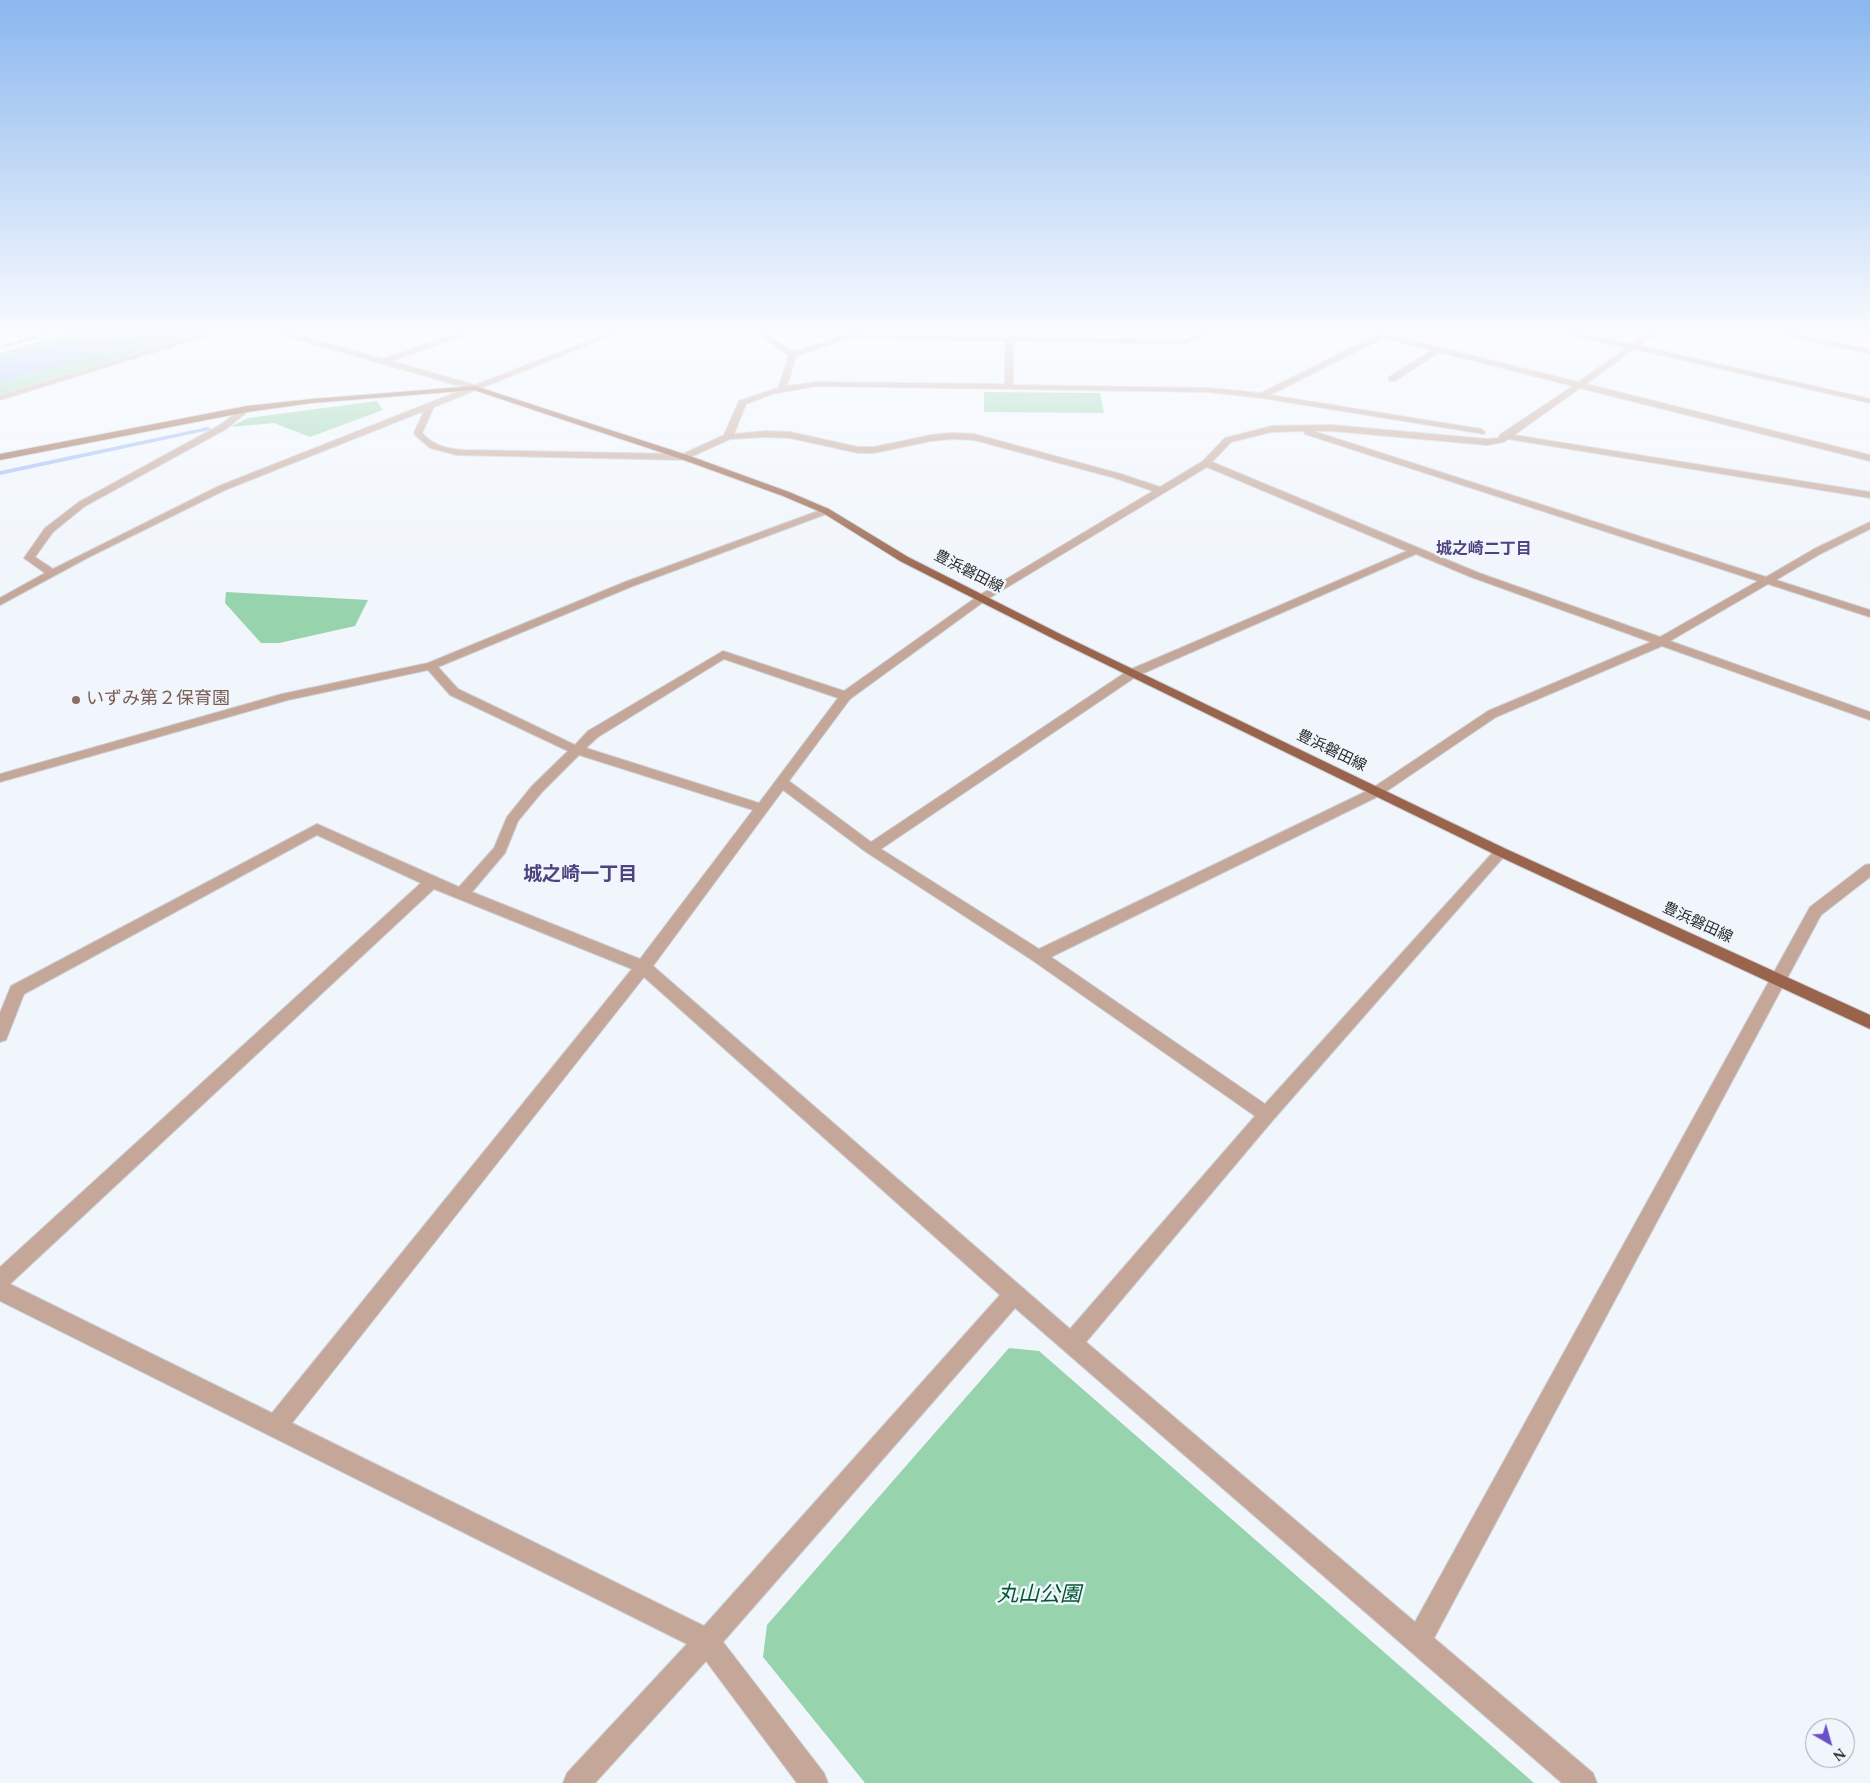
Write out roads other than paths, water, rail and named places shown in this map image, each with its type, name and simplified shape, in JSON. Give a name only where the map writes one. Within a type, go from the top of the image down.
[{"type":"main road","name":"豊浜磐田線","points":[[0,457],[215,415]]},
{"type":"main road","name":"豊浜磐田線","points":[[556,415],[786,494],[826,511],[904,559],[1376,792],[1501,852],[1870,1022]]},
{"type":"street","points":[[52,573],[29,558],[49,530],[82,504],[223,427],[239,415]]},
{"type":"street","points":[[0,602],[85,554],[222,488],[405,415]]},
{"type":"street","points":[[426,415],[418,433],[426,444],[441,450],[464,454],[684,458],[728,438],[766,434],[790,435],[858,450],[938,438],[974,437],[1118,476],[1160,490]]},
{"type":"street","points":[[728,438],[737,415]]},
{"type":"street","points":[[1381,415],[1870,495]]},
{"type":"street","points":[[276,1426],[643,967],[846,696],[982,598],[1206,463],[1228,440],[1272,429],[1332,428],[1487,442],[1501,440],[1509,436],[1538,415]]},
{"type":"street","points":[[1701,415],[1870,458]]},
{"type":"street","points":[[1294,428],[1870,614]]},
{"type":"street","points":[[1206,463],[1475,575],[1870,716]]},
{"type":"street","points":[[0,778],[286,697],[431,666],[629,584],[826,511]]},
{"type":"street","points":[[1038,956],[1376,792],[1492,714],[1660,642],[1818,551],[1870,525]]},
{"type":"street","points":[[871,849],[1133,673],[1415,550]]},
{"type":"street","points":[[462,894],[500,850],[512,820],[537,789],[594,734],[723,655],[846,696]]},
{"type":"street","points":[[431,666],[454,692],[565,746],[761,808]]},
{"type":"street","points":[[781,782],[871,849],[1038,956],[1267,1115]]},
{"type":"street","points":[[0,1035],[17,990],[317,829],[432,882],[643,967],[1014,1294],[1582,1783]]},
{"type":"street","points":[[1072,1343],[1267,1115],[1501,852]]},
{"type":"street","points":[[1418,1641],[1815,912],[1870,869]]},
{"type":"street","points":[[0,1280],[432,882]]},
{"type":"street","points":[[0,1290],[707,1641],[814,1783]]},
{"type":"street","points":[[577,1783],[707,1641],[1014,1294]]},
{"type":"waterway","points":[[0,473],[208,429]]},
{"type":"place","name":"いずみ第２保育園","points":[[76,700]]},
{"type":"district","name":"城之崎二丁目","points":[[1484,551]]},
{"type":"district","name":"城之崎一丁目","points":[[580,876]]},
{"type":"park label","name":"丸山公園","points":[[1039,1597]]}]
